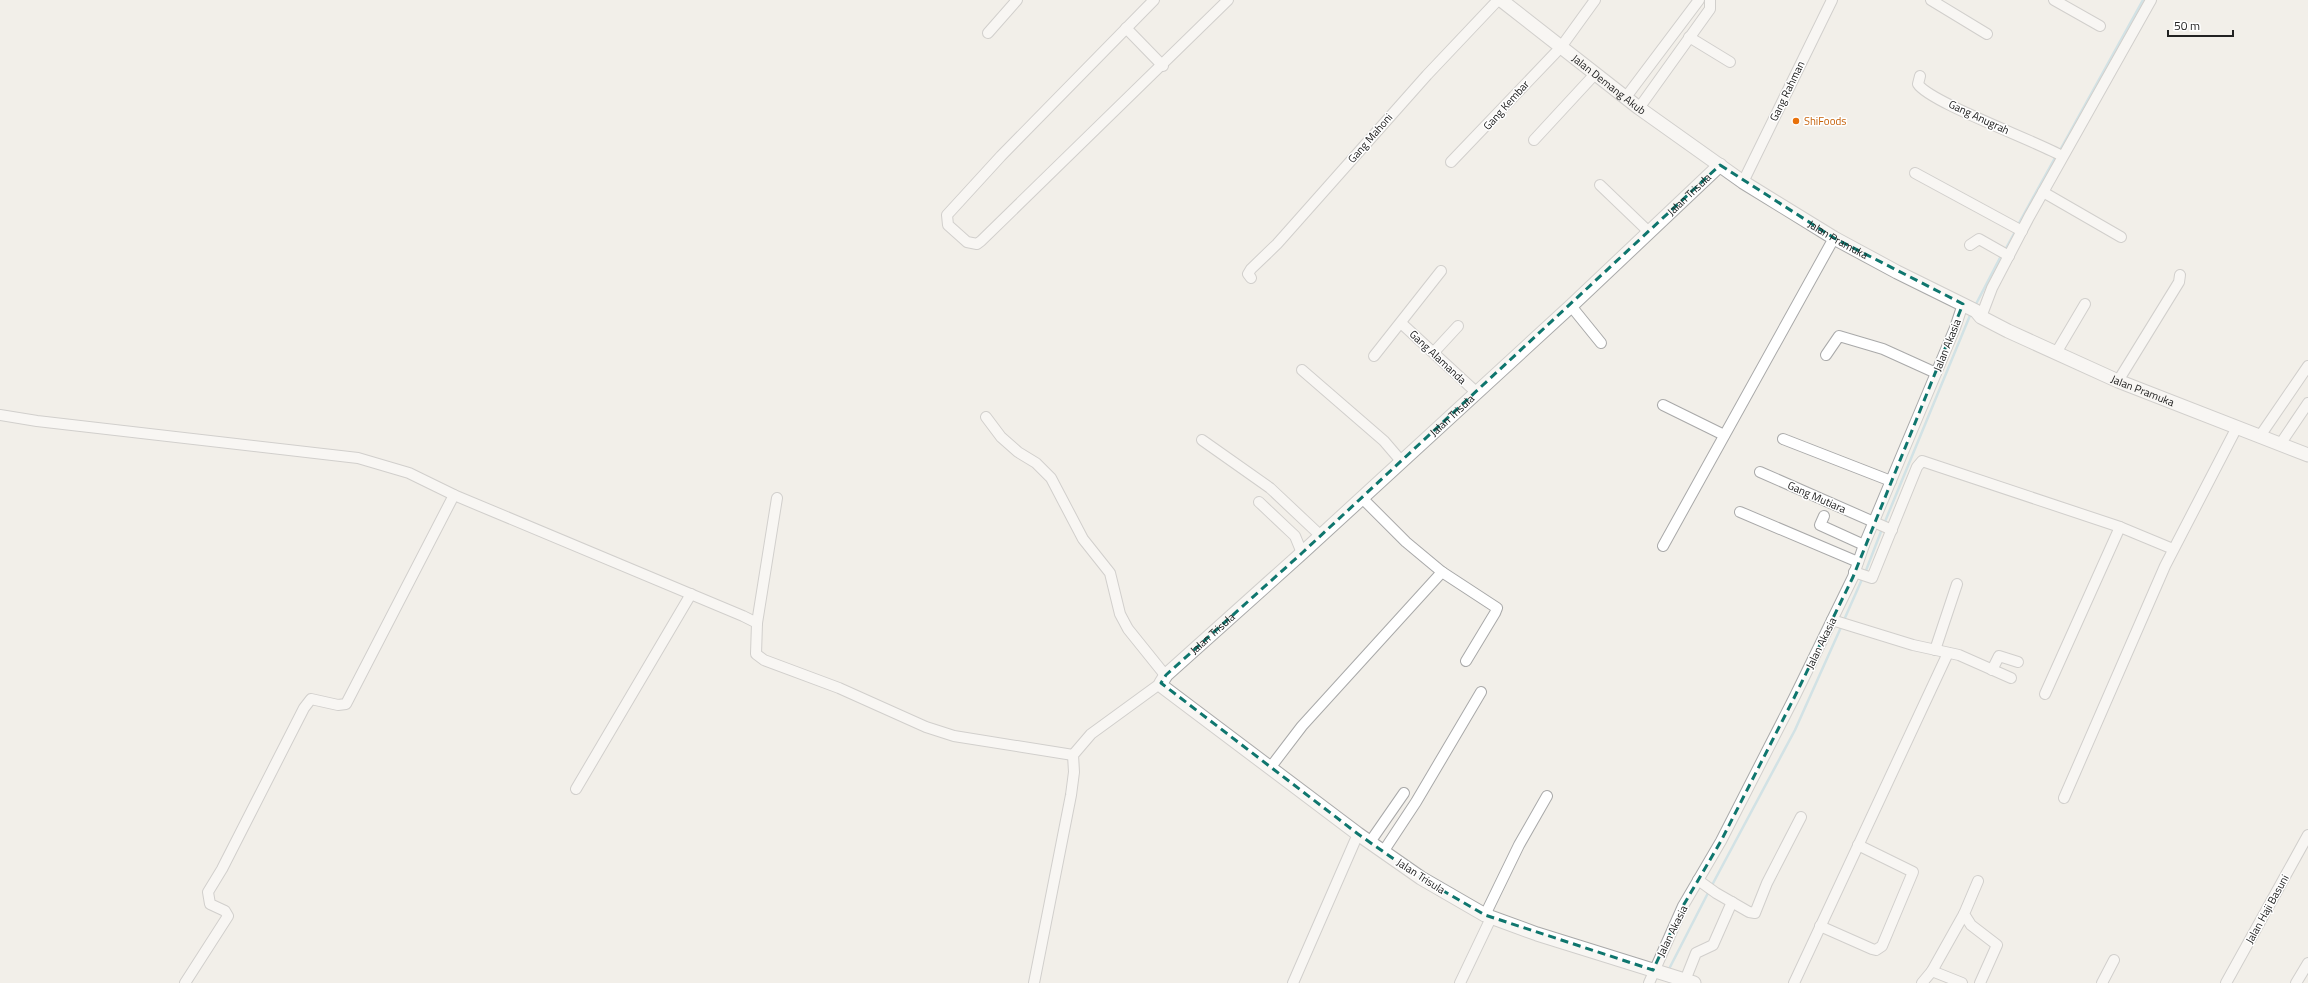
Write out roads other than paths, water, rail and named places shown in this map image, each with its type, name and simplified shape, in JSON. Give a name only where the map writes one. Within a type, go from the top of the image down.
[{"type":"street","points":[[988,33],[1017,0]]},
{"type":"street","points":[[1154,0],[1001,156],[947,215],[948,225],[967,242],[978,244],[1163,66],[1228,0]]},
{"type":"street","name":"Gang Mahoni","points":[[1251,278],[1248,274],[1251,269],[1278,244],[1427,74],[1498,0]]},
{"type":"street","name":"Jalan Demang Akub","points":[[1501,0],[1595,74],[1626,96],[1639,108],[1720,165]]},
{"type":"street","name":"Gang Kembar","points":[[1451,162],[1561,47],[1595,0]]},
{"type":"street","points":[[1626,96],[1700,0]]},
{"type":"street","points":[[1639,108],[1710,9],[1710,0]]},
{"type":"street","name":"Gang Rahman","points":[[1743,182],[1832,0]]},
{"type":"street","points":[[1931,0],[1987,34]]},
{"type":"street","points":[[2054,0],[2100,26]]},
{"type":"street","name":"Jalan Akasia","points":[[1649,983],[1683,906],[1721,841],[1837,622],[1856,573],[1858,562],[1864,546],[1936,373],[1971,309],[1992,288],[2004,253],[2016,227],[2043,192],[2058,154],[2151,0]]},
{"type":"street","points":[[1126,28],[1163,66]]},
{"type":"street","points":[[1689,37],[1730,62]]},
{"type":"street","points":[[1534,140],[1595,74]]},
{"type":"street","name":"Gang Anugrah","points":[[1920,76],[1918,84],[1923,90],[1955,107],[2058,154]]},
{"type":"street","name":"Jalan Pramuka","points":[[1720,165],[1743,182],[1834,238],[1897,272],[2056,353],[2118,381],[2236,429],[2282,444],[2308,456]]},
{"type":"street","name":"Jalan Trisula","points":[[1688,982],[1488,917],[1421,878],[1358,834],[1164,687],[1163,679],[1402,462],[1476,392],[1571,306],[1720,165]]},
{"type":"street","points":[[1915,173],[2016,227]]},
{"type":"street","points":[[1600,185],[1649,232]]},
{"type":"street","points":[[2043,192],[2121,237]]},
{"type":"street","points":[[1663,546],[1834,238]]},
{"type":"street","points":[[1970,245],[1980,239],[2004,253]]},
{"type":"street","points":[[1374,356],[1441,271]]},
{"type":"street","points":[[2118,381],[2179,282],[2180,275]]},
{"type":"street","points":[[2056,353],[2085,304]]},
{"type":"street","points":[[1571,306],[1601,343]]},
{"type":"street","name":"Gang Alamanda","points":[[1400,323],[1434,352],[1476,392]]},
{"type":"street","points":[[1434,352],[1458,326]]},
{"type":"street","points":[[1826,355],[1839,336],[1883,349],[1936,373]]},
{"type":"street","points":[[2260,436],[2308,366]]},
{"type":"street","points":[[1302,370],[1384,441],[1402,462]]},
{"type":"street","points":[[2282,444],[2308,403]]},
{"type":"street","points":[[1663,405],[1724,435]]},
{"type":"street","points":[[0,415],[37,421],[358,458],[409,473],[454,495],[751,620]]},
{"type":"street","points":[[986,417],[1001,437],[1018,452],[1036,463],[1051,478],[1083,538],[1110,574],[1120,614],[1128,629],[1163,679],[1091,734],[1073,755],[1074,772],[1071,795],[1034,983]]},
{"type":"street","points":[[2064,798],[2173,548],[2236,429]]},
{"type":"street","points":[[1783,439],[1891,481]]},
{"type":"street","points":[[1202,440],[1270,488],[1321,536]]},
{"type":"street","points":[[1856,573],[1871,578],[1917,468],[1922,461],[2120,527],[2173,548]]},
{"type":"street","name":"Gang Mutiara","points":[[1760,472],[1892,530]]},
{"type":"street","points":[[185,983],[228,916],[225,911],[210,904],[208,892],[222,869],[304,708],[311,699],[338,705],[346,704],[454,495]]},
{"type":"street","points":[[777,498],[751,620],[756,654],[764,660],[839,688],[926,727],[954,736],[1073,755]]},
{"type":"street","points":[[1362,498],[1406,542],[1442,572],[1496,608],[1496,613],[1466,661]]},
{"type":"street","points":[[1259,502],[1295,536],[1302,553]]},
{"type":"street","points":[[1740,512],[1858,562]]},
{"type":"street","points":[[1824,516],[1820,525],[1864,546]]},
{"type":"street","points":[[2045,694],[2120,527]]},
{"type":"street","points":[[1270,768],[1302,726],[1362,662],[1442,572]]},
{"type":"street","points":[[1935,650],[1957,584]]},
{"type":"street","points":[[576,789],[691,594]]},
{"type":"street","points":[[1837,622],[1948,653],[2011,678]]},
{"type":"street","points":[[1794,983],[1948,653]]},
{"type":"street","points":[[1992,670],[1999,656],[2018,662]]},
{"type":"street","points":[[1383,852],[1481,692]]},
{"type":"street","points":[[1370,842],[1404,793]]},
{"type":"street","points":[[1460,983],[1519,845],[1547,796]]},
{"type":"street","points":[[1699,880],[1732,902],[1749,912],[1755,913],[1767,883],[1801,817]]},
{"type":"street","points":[[1293,983],[1358,834]]},
{"type":"street","name":"Jalan Haji Basuni","points":[[2226,983],[2308,835]]},
{"type":"street","points":[[1820,926],[1872,949],[1876,950],[1882,946],[1913,872],[1858,845]]},
{"type":"street","points":[[1922,983],[1932,971],[1964,914],[1978,881]]},
{"type":"street","points":[[1688,982],[1696,953],[1713,945],[1732,902]]},
{"type":"street","points":[[1964,914],[1971,924],[1997,945],[1980,983]]},
{"type":"street","points":[[2102,983],[2114,960]]},
{"type":"street","points":[[2296,983],[2308,963]]},
{"type":"street","points":[[1932,971],[1962,983]]},
{"type":"waterway","points":[[2059,152],[2143,0]]},
{"type":"waterway","points":[[2018,225],[2056,156]]},
{"type":"waterway","points":[[2005,250],[2016,230]]},
{"type":"waterway","points":[[1975,306],[2002,254]]},
{"type":"waterway","points":[[1884,524],[1971,313]]},
{"type":"waterway","points":[[1865,573],[1882,529]]},
{"type":"waterway","points":[[1844,620],[1863,577]]},
{"type":"waterway","points":[[1711,887],[1795,730],[1842,625]]},
{"type":"waterway","points":[[1668,971],[1709,891]]},
{"type":"place","name":"ShiFoods","points":[[1796,121]]}]
